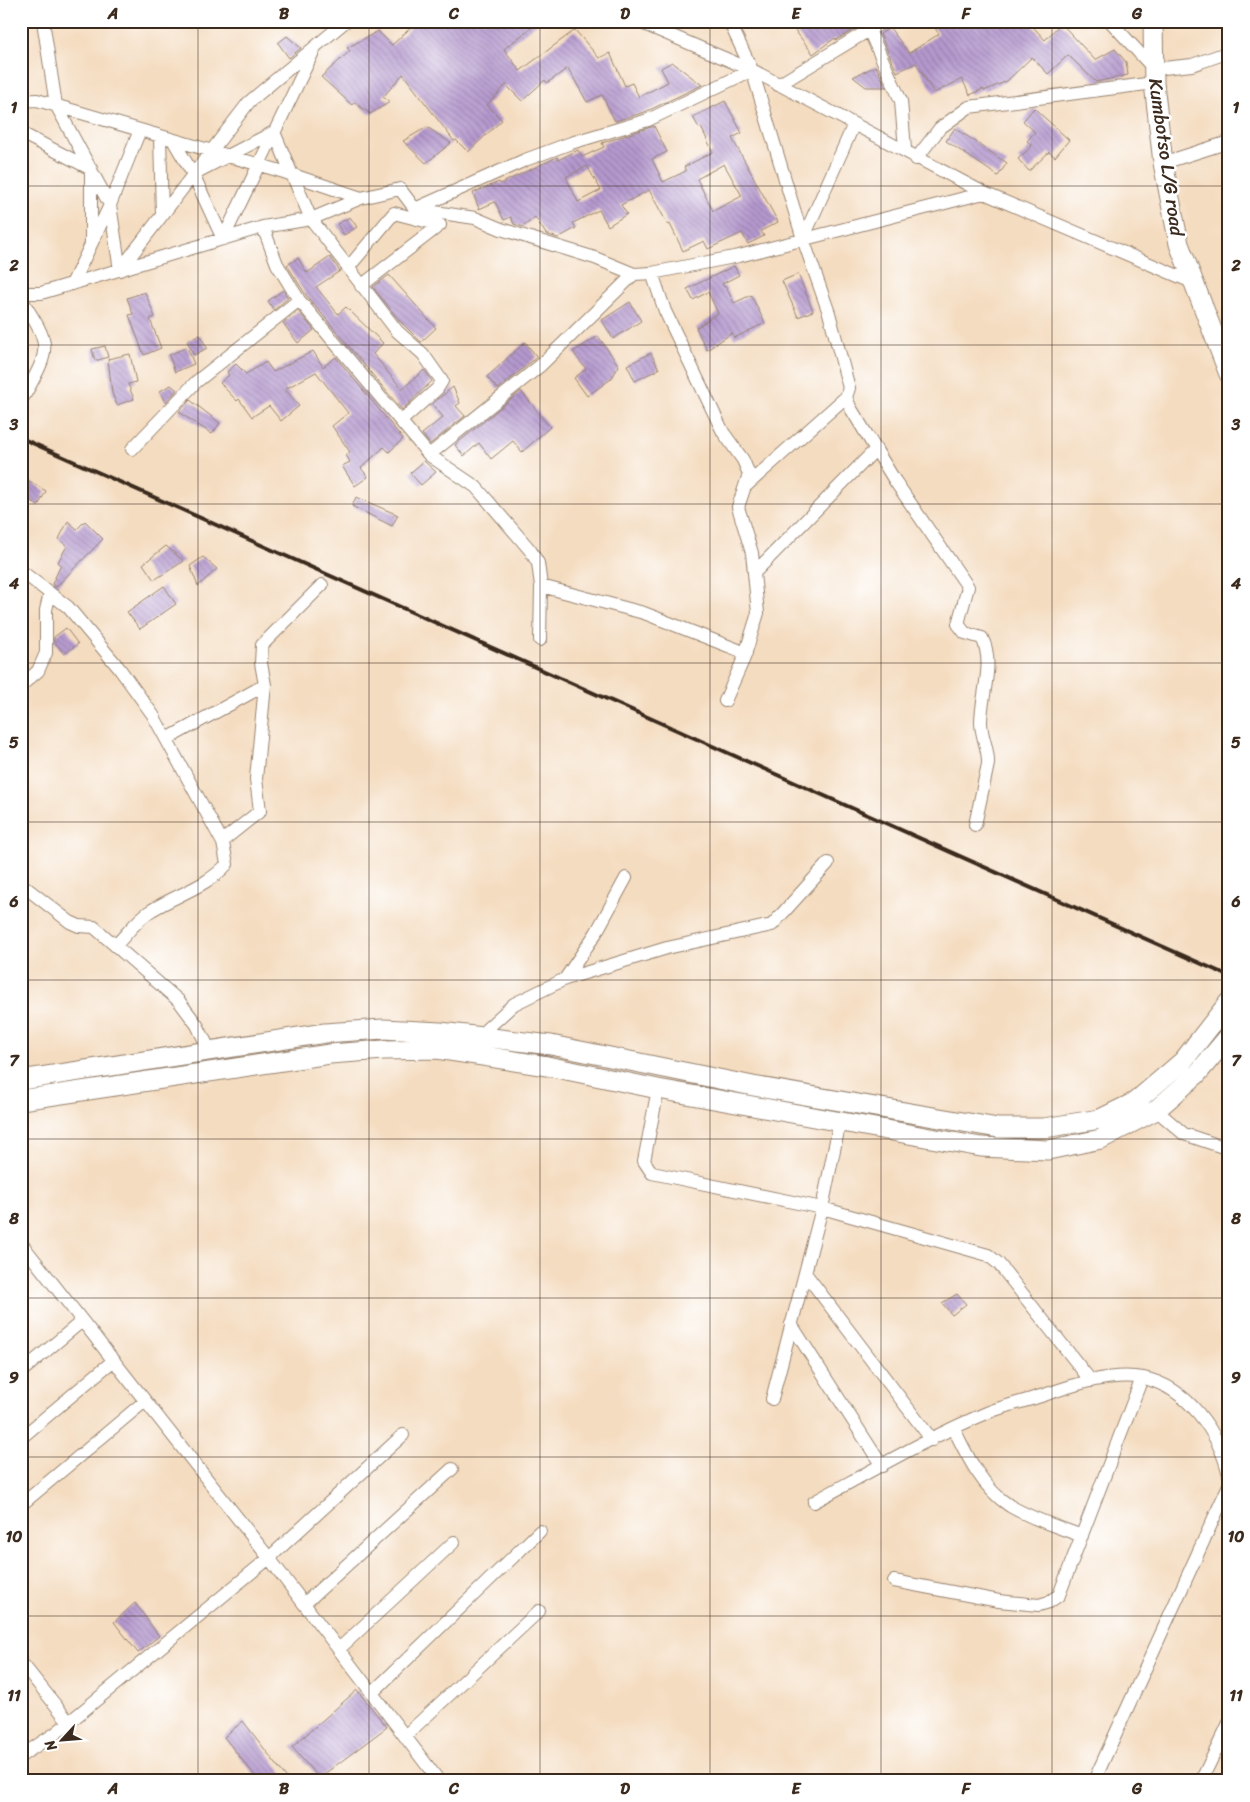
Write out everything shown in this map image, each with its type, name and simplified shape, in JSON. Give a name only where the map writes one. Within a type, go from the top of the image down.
[{"type":"main road","name":"Kumbotso L/G road","points":[[1153,21],[1154,76],[1163,163],[1179,244],[1192,282],[1229,374]]},
{"type":"main road","points":[[21,1080],[325,1034],[383,1029],[440,1032],[550,1045],[878,1109],[998,1128],[1035,1128],[1100,1119],[1135,1102],[1183,1061],[1229,1002]]},
{"type":"main road","points":[[21,1100],[330,1054],[437,1049],[476,1054],[981,1147],[1048,1150],[1101,1139],[1156,1110],[1223,1054],[1229,1036]]},
{"type":"street","points":[[43,21],[56,105],[110,205],[120,270]]},
{"type":"street","points":[[120,270],[249,102],[346,21]]},
{"type":"street","points":[[637,21],[752,70],[905,149],[916,159],[984,193],[1192,282]]},
{"type":"street","points":[[729,21],[752,70],[803,239],[831,322],[849,388],[846,397],[747,485]]},
{"type":"street","points":[[778,85],[867,27],[884,21]]},
{"type":"street","points":[[1110,21],[1154,76]]},
{"type":"street","points":[[867,27],[901,100],[905,149]]},
{"type":"street","points":[[223,239],[316,46]]},
{"type":"street","points":[[916,159],[940,128],[969,107],[1154,76],[1229,52]]},
{"type":"street","points":[[415,208],[525,160],[571,143],[648,120],[752,70]]},
{"type":"street","points":[[21,94],[259,164],[361,198]]},
{"type":"street","points":[[21,101],[37,100]]},
{"type":"street","points":[[803,239],[854,124]]},
{"type":"street","points":[[72,284],[110,205],[140,130]]},
{"type":"street","points":[[193,174],[274,132]]},
{"type":"street","points":[[274,132],[311,219],[397,331],[423,354],[442,381],[437,389],[401,421]]},
{"type":"street","points":[[21,133],[90,169]]},
{"type":"street","points":[[160,136],[162,215]]},
{"type":"street","points":[[173,140],[193,174],[223,239]]},
{"type":"street","points":[[1163,163],[1229,142]]},
{"type":"street","points":[[90,169],[91,246]]},
{"type":"street","points":[[21,293],[41,293],[263,227],[311,219],[361,198],[400,189],[415,208],[475,218],[500,229],[595,258],[634,274],[652,273],[739,256],[984,193]]},
{"type":"street","points":[[348,268],[394,212],[440,225],[361,286]]},
{"type":"street","points":[[263,227],[277,264],[299,300],[429,455],[476,487],[499,512],[538,563],[541,586],[540,640]]},
{"type":"street","points":[[652,273],[665,311],[723,432],[743,460],[750,474],[738,507],[752,553],[758,613],[746,653],[725,702]]},
{"type":"street","points":[[429,455],[541,365],[634,274]]},
{"type":"street","points":[[21,299],[41,330],[46,349],[39,370],[24,396]]},
{"type":"street","points":[[132,449],[196,382],[299,300]]},
{"type":"street","points":[[846,397],[850,407],[895,481],[968,587],[958,624],[965,633],[982,638],[986,646],[987,658],[981,724],[988,754],[988,764],[975,825]]},
{"type":"street","points":[[754,573],[876,449]]},
{"type":"street","points":[[21,571],[78,618],[119,668],[153,715],[223,843],[228,856],[227,864],[224,868],[196,887],[150,910],[116,945]]},
{"type":"street","points":[[223,843],[230,834],[260,811],[256,779],[266,685],[261,663],[262,645],[322,585]]},
{"type":"street","points":[[541,586],[644,613],[746,653]]},
{"type":"street","points":[[24,683],[38,670],[46,652],[46,610],[50,593]]},
{"type":"street","points":[[166,738],[266,685]]},
{"type":"street","points":[[479,1036],[514,1004],[566,979],[667,948],[772,925],[828,863]]},
{"type":"street","points":[[566,979],[596,933],[626,878]]},
{"type":"street","points":[[21,884],[70,922],[79,926],[94,927],[116,945],[179,1001],[197,1025],[210,1051]]},
{"type":"street","points":[[1198,1041],[1223,1054]]},
{"type":"street","points":[[658,1089],[644,1161],[652,1173],[822,1208],[988,1255],[999,1264],[1091,1381]]},
{"type":"street","points":[[1156,1110],[1184,1134],[1229,1149]]},
{"type":"street","points":[[772,1399],[782,1370],[791,1324],[822,1208],[840,1121]]},
{"type":"street","points":[[21,1243],[269,1558],[439,1781]]},
{"type":"street","points":[[805,1273],[932,1440]]},
{"type":"street","points":[[21,1372],[82,1321]]},
{"type":"street","points":[[791,1324],[882,1466]]},
{"type":"street","points":[[21,1438],[114,1360]]},
{"type":"street","points":[[894,1581],[999,1601],[1039,1605],[1059,1596],[1142,1378]]},
{"type":"street","points":[[814,1502],[954,1428],[990,1412],[1074,1384],[1091,1381],[1142,1378],[1167,1386],[1181,1395],[1216,1436],[1224,1453],[1229,1475]]},
{"type":"street","points":[[21,1505],[145,1401]]},
{"type":"street","points":[[954,1428],[970,1463],[993,1491],[1009,1505],[1082,1536]]},
{"type":"street","points":[[21,1756],[69,1722],[269,1558],[403,1435]]},
{"type":"street","points":[[304,1604],[452,1469]]},
{"type":"street","points":[[1095,1780],[1229,1485]]},
{"type":"street","points":[[372,1693],[540,1531]]},
{"type":"street","points":[[339,1650],[454,1542]]},
{"type":"street","points":[[405,1736],[539,1611]]},
{"type":"street","points":[[21,1662],[69,1722]]},
{"type":"street","points":[[1201,1781],[1229,1723]]},
{"type":"building","points":[[418,21],[540,21],[504,49],[520,71],[575,30],[599,58],[610,53],[625,86],[632,83],[639,97],[668,82],[661,68],[672,62],[702,85],[645,112],[615,121],[602,95],[587,102],[568,68],[547,83],[545,80],[522,101],[506,85],[487,105],[502,120],[468,152],[456,140],[454,141],[403,74],[383,97],[390,102],[370,114],[354,102],[352,105],[321,77],[350,51],[347,48],[378,31],[392,45]]},
{"type":"building","points":[[788,21],[857,21],[859,27],[836,40],[835,38],[813,54]]},
{"type":"building","points":[[930,21],[1028,21],[1045,40],[1061,23],[1095,60],[1115,49],[1126,62],[1128,75],[1096,82],[1068,55],[1048,74],[1032,57],[1007,81],[984,91],[983,89],[970,95],[962,79],[934,93],[916,63],[897,72],[880,34],[890,28],[909,53],[939,34]]},
{"type":"building","points":[[287,36],[301,48],[289,58],[278,43]]},
{"type":"building","points":[[876,66],[886,87],[866,87],[853,77]]},
{"type":"building","points":[[725,101],[742,133],[732,138],[778,222],[761,231],[764,236],[748,244],[742,233],[708,249],[704,241],[683,251],[670,224],[668,225],[649,190],[621,205],[627,214],[608,226],[599,210],[573,223],[576,228],[558,238],[546,234],[535,217],[523,227],[514,224],[511,217],[504,220],[495,202],[479,209],[473,193],[499,182],[500,184],[557,157],[558,160],[578,150],[582,157],[604,147],[602,143],[654,126],[667,152],[652,159],[663,182],[686,171],[684,167],[713,152],[701,127],[699,128],[693,117]],"holes":[[[724,164],[742,196],[713,211],[697,179]],[[587,166],[601,190],[578,202],[566,177]]]},
{"type":"building","points":[[1034,108],[1069,140],[1055,157],[1049,152],[1029,171],[1018,159],[1032,146],[1027,141],[1035,132],[1023,121]]},
{"type":"building","points":[[427,127],[451,143],[426,163],[403,141]]},
{"type":"building","points":[[955,128],[1007,163],[998,176],[946,141]]},
{"type":"building","points":[[350,217],[357,227],[344,235],[337,224]]},
{"type":"building","points":[[330,257],[340,271],[316,287],[338,314],[346,307],[383,343],[373,354],[402,389],[424,370],[432,381],[402,410],[306,295],[287,265],[298,258],[307,273]]},
{"type":"building","points":[[734,266],[739,275],[722,284],[726,287],[734,303],[751,295],[765,323],[734,338],[732,333],[707,350],[696,328],[718,313],[708,292],[693,300],[687,289]]},
{"type":"building","points":[[798,274],[813,311],[798,317],[782,281]]},
{"type":"building","points":[[389,275],[436,328],[421,342],[400,321],[373,287]]},
{"type":"building","points":[[283,290],[288,298],[274,310],[268,301]]},
{"type":"building","points":[[145,292],[155,317],[150,319],[161,348],[144,355],[129,315],[133,314],[127,298]]},
{"type":"building","points":[[630,302],[641,321],[613,339],[602,320]]},
{"type":"building","points":[[298,311],[314,330],[298,343],[283,323]]},
{"type":"building","points":[[200,335],[207,348],[194,355],[187,341]]},
{"type":"building","points":[[598,336],[619,366],[611,379],[587,396],[574,378],[586,369],[573,352]]},
{"type":"building","points":[[525,342],[537,357],[498,389],[487,377]]},
{"type":"building","points":[[105,346],[108,357],[95,361],[92,349]]},
{"type":"building","points":[[187,347],[194,364],[175,372],[169,355]]},
{"type":"building","points":[[313,351],[323,367],[336,357],[403,439],[389,452],[384,447],[361,468],[368,477],[355,486],[342,466],[350,462],[346,455],[350,452],[332,426],[348,413],[316,372],[285,389],[299,406],[281,421],[269,406],[252,417],[239,399],[237,401],[220,383],[229,375],[227,372],[236,364],[246,374],[266,362],[273,372]]},
{"type":"building","points":[[651,353],[659,369],[635,381],[627,365]]},
{"type":"building","points":[[130,354],[136,382],[128,384],[134,399],[117,405],[112,393],[108,359]]},
{"type":"building","points":[[171,385],[177,390],[166,402],[160,391]]},
{"type":"building","points":[[453,387],[460,403],[456,406],[465,416],[430,444],[422,434],[443,417],[432,404]]},
{"type":"building","points":[[521,391],[550,427],[522,452],[513,441],[491,459],[479,443],[464,456],[455,445]]},
{"type":"building","points":[[190,400],[220,423],[212,434],[179,412]]},
{"type":"building","points":[[424,461],[436,472],[421,485],[410,473]]},
{"type":"building","points":[[21,476],[46,491],[38,506],[21,493]]},
{"type":"building","points":[[356,497],[398,515],[392,526],[352,506]]},
{"type":"building","points":[[68,521],[77,529],[85,521],[103,539],[56,587],[52,584],[61,565],[58,562],[67,546],[59,539]]},
{"type":"building","points":[[166,546],[184,561],[154,580],[143,564]]},
{"type":"building","points":[[203,557],[217,569],[198,586],[190,566]]},
{"type":"building","points":[[164,586],[176,604],[140,629],[127,612]]},
{"type":"building","points":[[66,628],[78,644],[64,654],[54,641],[54,637]]},
{"type":"building","points":[[957,1294],[966,1304],[952,1315],[942,1303]]},
{"type":"building","points":[[135,1603],[159,1636],[138,1653],[114,1622]]},
{"type":"building","points":[[357,1690],[387,1727],[319,1778],[292,1747]]},
{"type":"building","points":[[243,1721],[289,1781],[259,1781],[224,1737]]},
{"type":"railway","points":[[21,438],[1229,976]]}]
